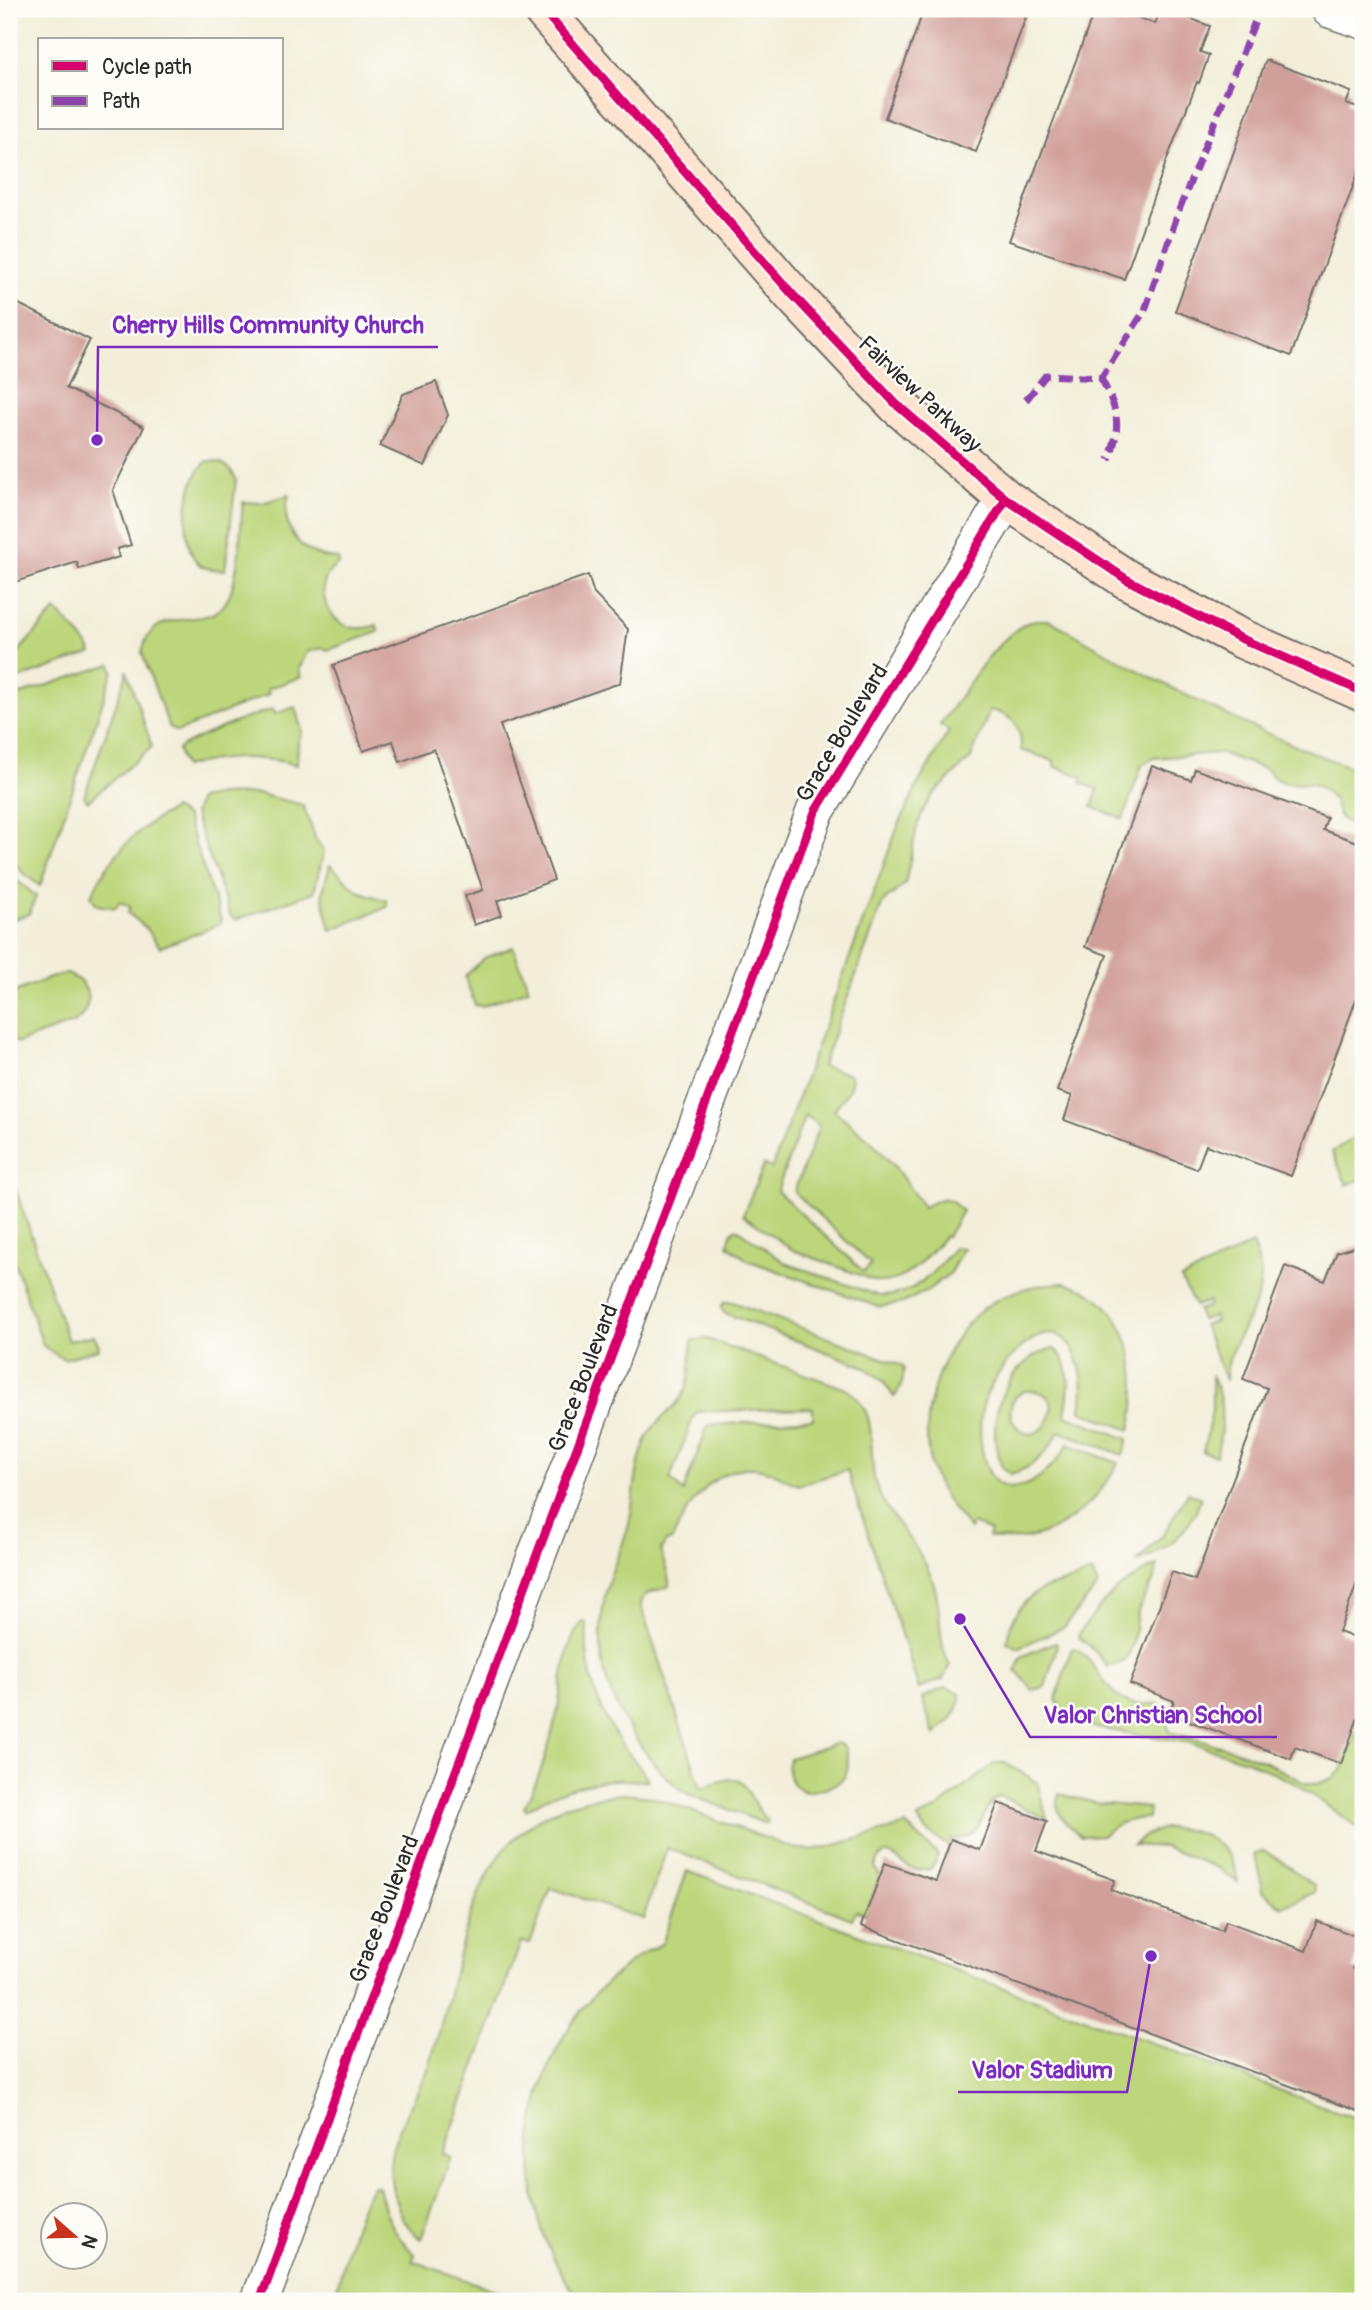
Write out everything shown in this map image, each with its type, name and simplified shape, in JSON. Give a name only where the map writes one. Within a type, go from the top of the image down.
[{"type":"main road","name":"Fairview Parkway","points":[[542,9],[793,295],[897,405],[1006,499],[1126,579],[1240,638],[1363,692]]},
{"type":"street","points":[[1330,9],[1363,20]]},
{"type":"street","name":"Grace Boulevard","points":[[260,2301],[815,812],[1006,499]]},
{"type":"green space","points":[[208,461],[226,466],[236,480],[225,570],[199,564],[192,555],[188,542],[187,511],[190,495],[194,480]]},
{"type":"green space","points":[[289,495],[287,520],[296,540],[314,553],[338,559],[339,564],[331,571],[323,588],[327,607],[340,622],[349,627],[377,625],[378,632],[328,650],[322,648],[307,652],[299,669],[301,677],[267,689],[269,694],[177,732],[169,727],[142,653],[147,638],[155,628],[165,623],[201,617],[221,608],[227,600],[236,574],[243,502],[262,503]]},
{"type":"green space","points":[[56,610],[92,653],[9,682],[9,662]]},
{"type":"green space","points":[[1035,620],[1049,620],[1209,707],[1363,772],[1363,829],[1342,820],[1334,800],[1322,788],[1312,784],[1285,783],[1265,769],[1220,753],[1154,758],[1142,765],[1123,819],[1092,807],[1098,789],[1081,783],[1083,777],[1054,766],[1054,761],[1021,750],[1018,728],[1005,715],[990,710],[971,758],[933,795],[924,809],[917,827],[905,884],[883,902],[822,1066],[849,1074],[852,1078],[849,1090],[834,1110],[871,1141],[895,1167],[923,1207],[943,1198],[952,1201],[962,1211],[947,1237],[945,1236],[916,1267],[898,1278],[878,1282],[793,1250],[743,1215],[764,1165],[772,1168],[897,829],[918,784],[949,731],[940,725],[995,649],[1022,626]],"holes":[[[805,1115],[819,1126],[794,1192],[871,1264],[864,1272],[777,1191]]]},
{"type":"green space","points":[[111,664],[113,671],[40,886],[9,857],[9,698]]},
{"type":"green space","points":[[127,672],[152,747],[88,801],[84,797]]},
{"type":"green space","points":[[295,707],[302,731],[298,743],[297,765],[240,758],[184,767],[178,750],[182,746],[261,713],[273,709],[275,714]]},
{"type":"green space","points":[[258,794],[303,805],[316,840],[324,851],[314,892],[235,920],[230,915],[194,814],[199,799]]},
{"type":"green space","points":[[174,809],[186,817],[221,920],[219,925],[160,947],[145,927],[128,913],[130,906],[119,902],[116,908],[97,905],[91,896],[106,869],[125,845],[148,825]]},
{"type":"green space","points":[[330,865],[358,891],[387,901],[387,907],[331,930],[322,894]]},
{"type":"green space","points":[[9,874],[36,896],[29,914],[9,921]]},
{"type":"green space","points":[[513,947],[529,989],[482,1006],[475,1005],[465,976],[484,958]]},
{"type":"green space","points":[[67,974],[85,989],[88,1003],[81,1016],[75,1022],[18,1043],[9,1038],[9,994]]},
{"type":"green space","points":[[1363,1126],[1363,1178],[1347,1185],[1332,1152],[1353,1138]]},
{"type":"green space","points":[[9,1171],[68,1341],[94,1335],[98,1349],[64,1359],[43,1345],[9,1247]]},
{"type":"green space","points":[[736,1228],[786,1263],[879,1296],[902,1293],[913,1288],[931,1274],[955,1247],[963,1248],[950,1273],[928,1290],[903,1303],[879,1307],[747,1260],[728,1245],[731,1233]]},
{"type":"green space","points":[[1252,1244],[1260,1268],[1259,1290],[1256,1302],[1231,1353],[1226,1381],[1203,1325],[1216,1321],[1215,1316],[1201,1320],[1198,1310],[1209,1306],[1209,1301],[1195,1306],[1181,1279]]},
{"type":"green space","points":[[1065,1283],[1087,1291],[1105,1305],[1128,1341],[1135,1386],[1130,1430],[1081,1411],[1082,1375],[1075,1354],[1064,1339],[1052,1334],[1038,1337],[1024,1346],[999,1373],[989,1389],[982,1410],[982,1449],[986,1465],[994,1479],[1004,1486],[1015,1488],[1028,1484],[1051,1466],[1068,1444],[1118,1463],[1095,1497],[1065,1523],[1029,1538],[1009,1540],[988,1537],[990,1531],[973,1523],[970,1529],[964,1523],[945,1497],[934,1475],[927,1432],[935,1385],[955,1341],[968,1323],[984,1308],[1023,1289]]},
{"type":"green space","points":[[725,1302],[733,1302],[903,1366],[899,1390],[894,1397],[883,1381],[863,1366],[724,1313],[721,1307]]},
{"type":"green space","points":[[707,1339],[846,1389],[857,1398],[864,1408],[871,1431],[873,1469],[878,1491],[921,1556],[932,1580],[937,1595],[943,1645],[950,1665],[943,1679],[919,1689],[847,1470],[799,1485],[772,1472],[754,1468],[726,1473],[714,1481],[693,1502],[672,1540],[666,1542],[661,1550],[669,1586],[647,1594],[641,1606],[701,1788],[726,1780],[739,1781],[768,1821],[766,1824],[688,1794],[663,1774],[643,1749],[620,1712],[606,1677],[602,1658],[605,1595],[629,1524],[640,1457],[656,1424],[685,1391],[693,1340]],"holes":[[[813,1408],[813,1419],[708,1425],[683,1492],[670,1479],[697,1412]]]},
{"type":"green space","points":[[1053,1348],[1064,1361],[1068,1379],[1065,1415],[1128,1439],[1123,1455],[1059,1431],[1045,1453],[1033,1464],[1010,1474],[1004,1470],[995,1434],[999,1403],[1014,1375],[1038,1354]],"holes":[[[1024,1391],[1041,1392],[1049,1399],[1052,1409],[1049,1419],[1034,1433],[1024,1432],[1014,1423],[1010,1413],[1012,1404]]]},
{"type":"green space","points":[[1212,1377],[1222,1416],[1216,1456],[1203,1452],[1212,1411]]},
{"type":"green space","points":[[1188,1493],[1201,1498],[1184,1531],[1159,1551],[1136,1563],[1163,1535]]},
{"type":"green space","points":[[1157,1565],[1137,1615],[1130,1652],[1119,1664],[1108,1667],[1092,1648],[1078,1637],[1079,1634],[1113,1594]]},
{"type":"green space","points":[[1092,1572],[1098,1586],[1064,1627],[1018,1648],[1007,1642],[1018,1610],[1036,1593]]},
{"type":"green space","points":[[584,1621],[587,1625],[590,1672],[599,1703],[613,1731],[648,1780],[603,1781],[579,1786],[557,1793],[526,1810],[524,1807],[539,1774],[554,1726],[568,1652],[577,1629]]},
{"type":"green space","points":[[1052,1643],[1057,1646],[1045,1687],[1033,1690],[1016,1670],[1021,1657]]},
{"type":"green space","points":[[1075,1648],[1090,1661],[1107,1686],[1122,1699],[1134,1704],[1159,1704],[1170,1732],[1266,1762],[1305,1783],[1317,1784],[1333,1778],[1342,1770],[1360,1722],[1363,1723],[1363,1827],[1357,1827],[1298,1785],[1249,1761],[1191,1743],[1097,1728],[1063,1715],[1056,1699],[1071,1650]]},
{"type":"green space","points":[[946,1687],[960,1693],[960,1700],[956,1712],[934,1735],[922,1698]]},
{"type":"green space","points":[[837,1743],[844,1746],[848,1767],[846,1775],[826,1788],[806,1792],[801,1790],[788,1773],[790,1758]]},
{"type":"green space","points":[[995,1763],[1005,1763],[1037,1782],[1047,1819],[1000,1796],[990,1804],[973,1832],[964,1838],[951,1839],[948,1846],[925,1830],[918,1818],[937,1809]]},
{"type":"green space","points":[[622,1794],[653,1797],[793,1848],[810,1850],[906,1825],[938,1855],[930,1869],[919,1870],[912,1869],[892,1855],[882,1855],[875,1868],[880,1876],[866,1914],[856,1911],[852,1919],[667,1848],[643,1919],[551,1888],[530,1944],[521,1942],[443,2154],[451,2157],[421,2239],[406,2223],[396,2202],[391,2179],[391,2157],[393,2146],[428,2069],[437,2042],[459,1951],[479,1893],[492,1867],[509,1844],[533,1823],[575,1803]]},
{"type":"green space","points":[[1059,1794],[1096,1803],[1149,1808],[1148,1818],[1124,1822],[1103,1835],[1081,1836],[1059,1813]]},
{"type":"green space","points":[[1164,1828],[1190,1831],[1213,1840],[1230,1858],[1238,1883],[1218,1868],[1164,1847],[1133,1845],[1146,1835]]},
{"type":"green space","points":[[1263,1851],[1277,1858],[1314,1886],[1315,1892],[1283,1907],[1262,1891],[1254,1854]]},
{"type":"green space","points":[[687,1871],[1363,2121],[1363,2301],[581,2301],[556,2264],[540,2223],[532,2181],[532,2138],[539,2096],[554,2055],[576,2017],[618,1972],[639,1956],[662,1944]]},
{"type":"green space","points":[[374,2186],[379,2187],[387,2216],[395,2232],[415,2254],[413,2261],[525,2301],[334,2301],[355,2223]]},
{"type":"building","points":[[924,9],[1029,9],[976,152],[885,118]]},
{"type":"building","points":[[1095,9],[1115,9],[1155,24],[1161,9],[1166,9],[1210,26],[1200,52],[1209,55],[1166,162],[1124,279],[1009,241]]},
{"type":"building","points":[[1266,60],[1351,92],[1346,104],[1363,110],[1363,159],[1291,356],[1175,311]]},
{"type":"building","points":[[9,299],[90,340],[66,388],[144,427],[113,490],[131,545],[117,549],[119,557],[79,569],[77,562],[9,584]]},
{"type":"building","points":[[436,382],[448,415],[425,466],[380,446],[403,394]]},
{"type":"building","points":[[588,575],[594,594],[628,629],[620,683],[500,725],[554,880],[497,901],[502,915],[474,925],[465,896],[483,890],[434,749],[400,762],[393,741],[363,751],[333,665]]},
{"type":"building","points":[[1152,766],[1191,780],[1195,769],[1327,818],[1323,830],[1363,844],[1363,981],[1291,1176],[1206,1145],[1197,1169],[1064,1120],[1072,1096],[1057,1091],[1107,955],[1085,947]]},
{"type":"building","points":[[1363,1244],[1363,1567],[1339,1632],[1363,1641],[1363,1704],[1341,1764],[1295,1747],[1291,1759],[1168,1713],[1174,1701],[1130,1684],[1172,1572],[1195,1580],[1267,1388],[1243,1379],[1285,1266],[1325,1281],[1337,1252]]},
{"type":"building","points":[[998,1803],[1047,1821],[1036,1851],[1115,1880],[1111,1890],[1222,1931],[1226,1921],[1306,1951],[1317,1921],[1363,1939],[1353,1969],[1363,1973],[1363,2113],[861,1926],[885,1863],[936,1881],[951,1839],[980,1850]]},
{"type":"marked path","points":[[1026,400],[1046,375],[1101,378],[1145,310],[1179,210],[1260,9]]},
{"type":"marked path","points":[[1101,378],[1114,409],[1117,427],[1109,460]]},
{"type":"cycle path","points":[[542,9],[793,295],[897,405],[1006,499],[1126,579],[1240,638],[1363,692]]},
{"type":"cycle path","points":[[260,2301],[815,812],[1006,499]]},
{"type":"place","name":"Cherry Hills Community Church","points":[[97,440]]},
{"type":"place","name":"Valor Christian School","points":[[960,1619]]},
{"type":"place","name":"Valor Stadium","points":[[1151,1956]]}]
